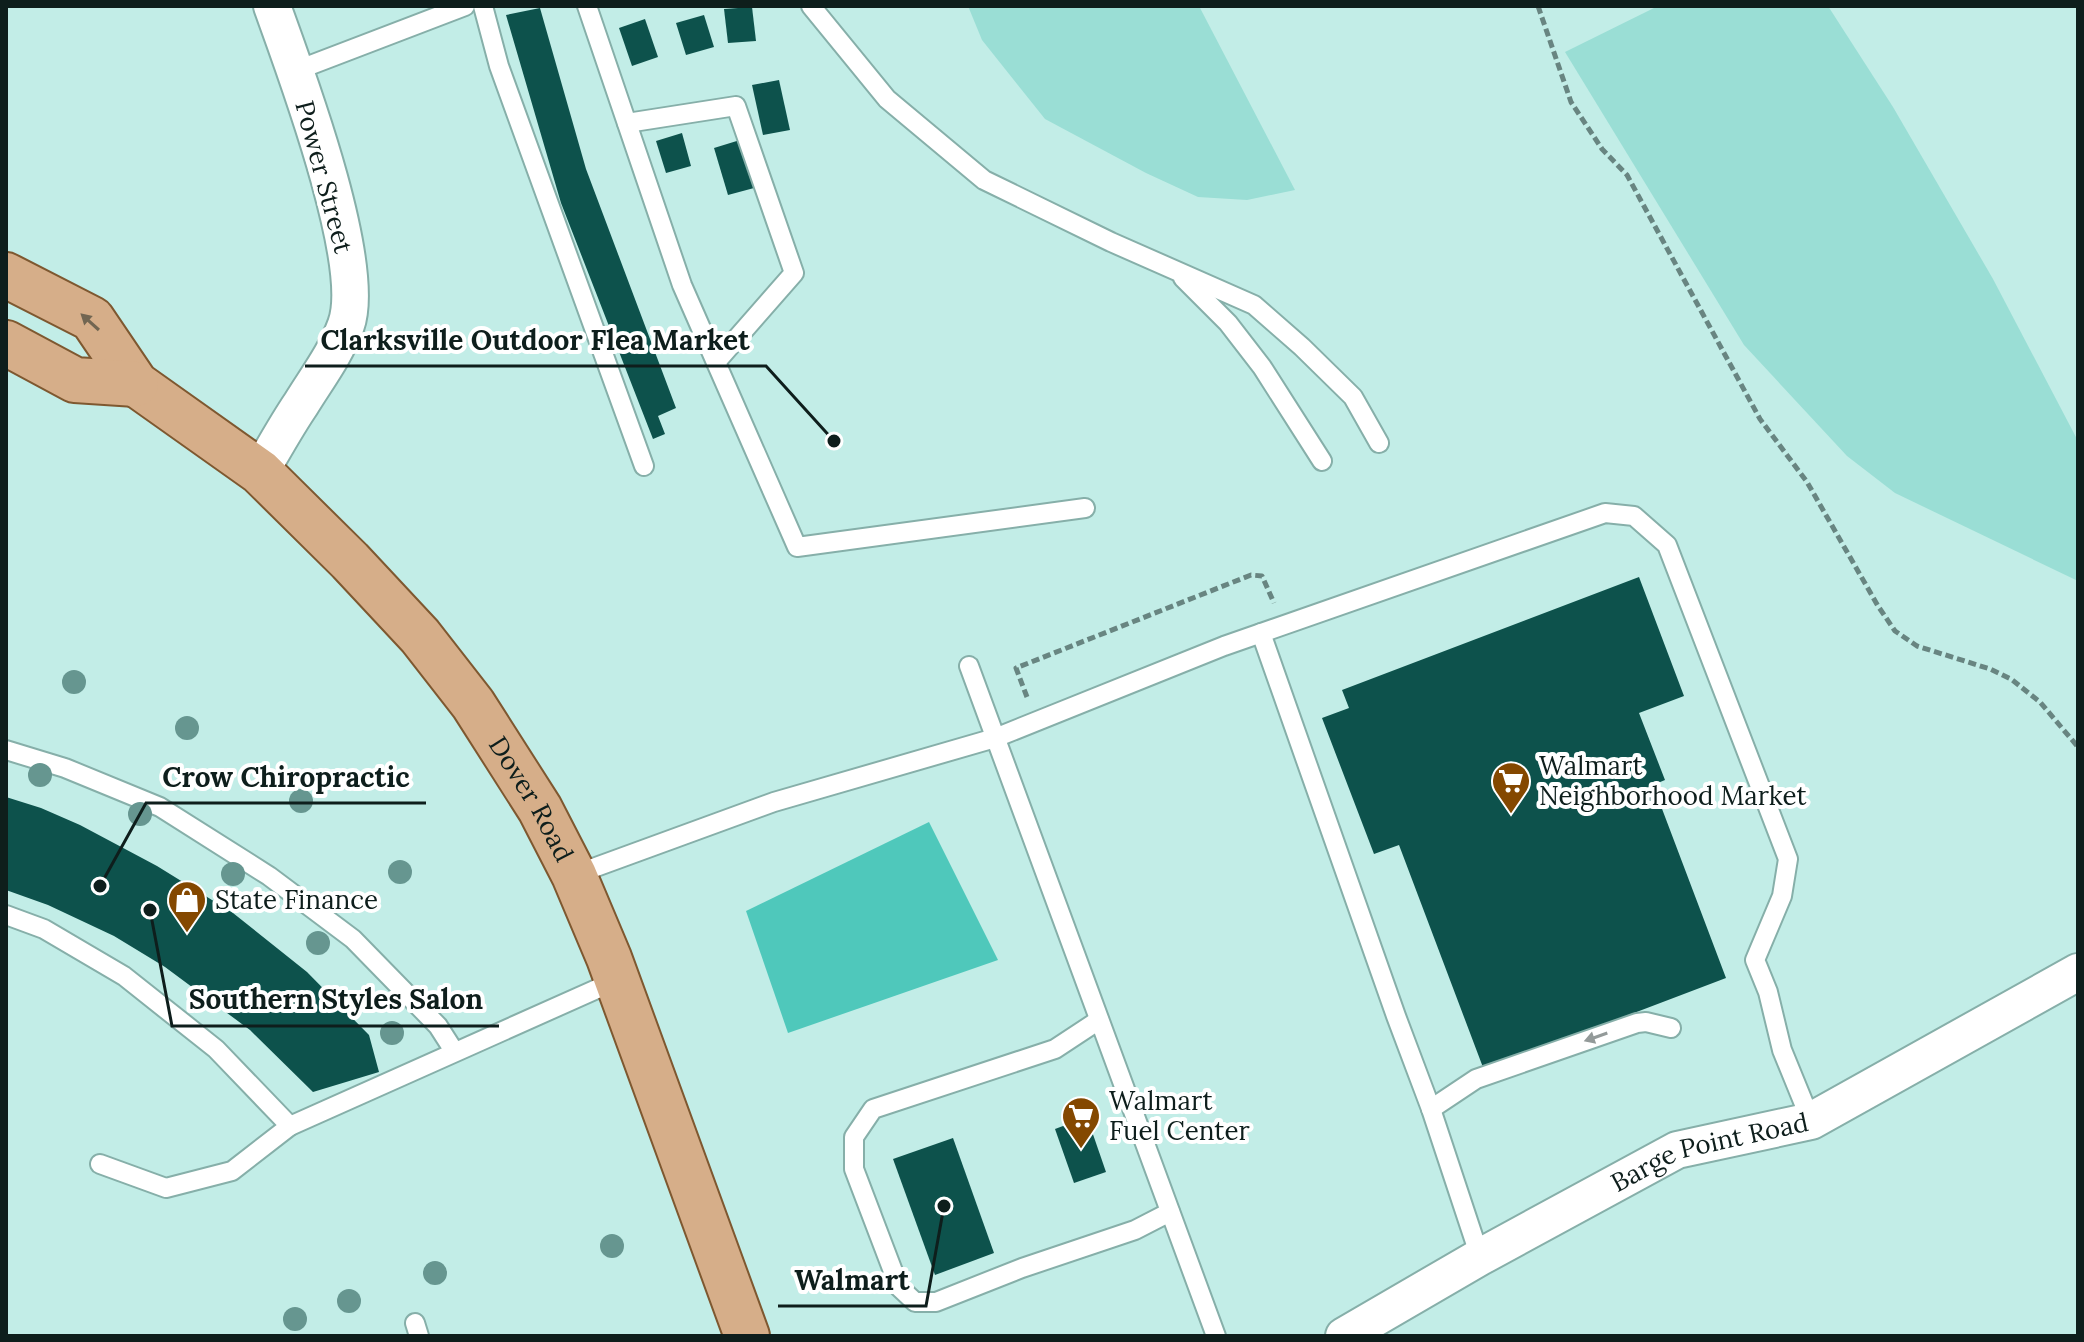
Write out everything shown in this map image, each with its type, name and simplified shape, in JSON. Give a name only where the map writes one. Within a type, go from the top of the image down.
[{"type":"main road","name":"Dover Road","points":[[6,275],[92,319],[136,384],[260,472],[420,636],[473,704],[540,809],[574,875],[617,980],[747,1336]]},
{"type":"main road","points":[[6,343],[75,380],[136,384]]},
{"type":"street","name":"Power Street","points":[[260,472],[331,357],[347,322],[351,281],[335,201],[272,6]]},
{"type":"street","name":"Barge Point Road","points":[[1344,1336],[1480,1257],[1677,1150],[1811,1121],[2078,972]]},
{"type":"lane","points":[[295,71],[465,6]]},
{"type":"lane","points":[[483,6],[499,66],[644,466]]},
{"type":"lane","points":[[587,6],[682,285],[797,547],[1085,508]]},
{"type":"lane","points":[[811,6],[887,99],[984,180],[1111,242],[1254,305],[1353,397],[1379,443]]},
{"type":"lane","points":[[627,123],[736,106],[794,273],[716,362]]},
{"type":"lane","points":[[1175,271],[1228,323],[1254,356],[1322,461]]},
{"type":"lane","points":[[574,875],[774,802],[995,738],[1261,633],[1605,513],[1634,516],[1667,545],[1788,859],[1782,896],[1755,960],[1768,992],[1782,1050],[1811,1121]]},
{"type":"lane","points":[[1261,633],[1431,1109],[1480,1257]]},
{"type":"lane","points":[[969,666],[1216,1336]]},
{"type":"lane","points":[[6,750],[65,768],[160,807],[269,876],[353,939],[438,1026],[454,1051]]},
{"type":"lane","points":[[6,915],[44,929],[124,976],[216,1049],[290,1126]]},
{"type":"lane","points":[[100,1164],[166,1188],[232,1171],[290,1126],[617,980]]},
{"type":"lane","points":[[1099,1020],[1055,1049],[873,1109],[854,1137],[854,1169],[899,1287],[915,1302],[936,1302],[1022,1268],[1135,1230],[1170,1212]]},
{"type":"lane","points":[[1431,1109],[1476,1079],[1637,1023],[1671,1028]]},
{"type":"path","points":[[1538,6],[1571,102],[1602,149],[1627,175],[1760,419],[1807,482],[1895,631],[1917,646],[1990,669],[2011,679],[2040,702],[2078,747]]},
{"type":"path","points":[[982,702],[1005,690],[1012,703],[1028,696],[1016,668],[1251,575],[1262,576],[1283,626]]},
{"type":"shaded area","points":[[968,6],[1199,6],[1295,190],[1247,200],[1198,197],[1045,119],[982,40]]},
{"type":"shaded area","points":[[1658,6],[1828,6],[1893,107],[1993,279],[2078,441],[2078,581],[1895,493],[1847,456],[1744,345],[1565,52]]},
{"type":"shaded area","points":[[929,822],[998,960],[788,1033],[746,911]]},
{"type":"building","points":[[752,7],[756,41],[728,43],[724,9]]},
{"type":"building","points":[[540,8],[586,169],[676,408],[658,416],[665,434],[653,439],[561,203],[506,15]]},
{"type":"building","points":[[704,15],[714,47],[686,55],[676,23]]},
{"type":"building","points":[[645,19],[658,57],[632,66],[619,28]]},
{"type":"building","points":[[779,80],[790,130],[763,135],[752,85]]},
{"type":"building","points":[[682,133],[691,166],[666,173],[656,141]]},
{"type":"building","points":[[740,140],[754,188],[728,195],[714,148]]},
{"type":"building","name":"Walmart Neighborhood Market","points":[[1639,577],[1684,696],[1639,713],[1665,780],[1653,785],[1726,978],[1484,1070],[1399,845],[1374,854],[1322,718],[1349,708],[1342,690]]},
{"type":"building","points":[[6,797],[80,825],[157,866],[233,913],[307,972],[369,1035],[379,1072],[313,1092],[250,1030],[165,967],[114,936],[48,905],[6,890]]},
{"type":"building","name":"Walmart Fuel Center","points":[[1087,1117],[1106,1172],[1074,1183],[1055,1129]]},
{"type":"building","points":[[953,1138],[994,1253],[935,1275],[893,1159]]},
{"type":"place","name":"Clarksville Outdoor Flea Market","points":[[834,441]]},
{"type":"place","name":"Walmart Neighborhood Market","points":[[1511,815]]},
{"type":"place","name":"Crow Chiropractic","points":[[100,886]]},
{"type":"place","name":"Southern Styles Salon","points":[[150,910]]},
{"type":"place","name":"State Finance","points":[[187,934]]},
{"type":"place","name":"Walmart Fuel Center","points":[[1081,1150]]},
{"type":"place","name":"Walmart","points":[[944,1206]]}]
